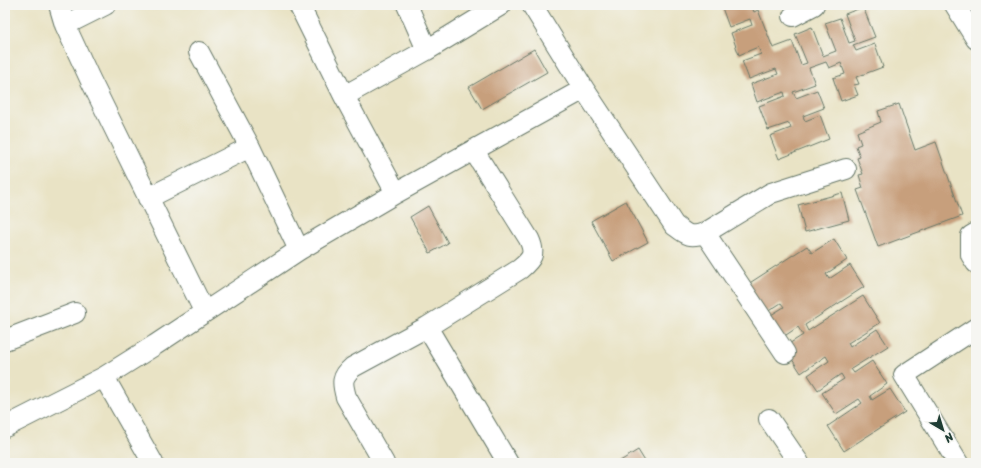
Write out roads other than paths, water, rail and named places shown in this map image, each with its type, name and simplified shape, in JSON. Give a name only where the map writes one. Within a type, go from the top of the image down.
[{"type":"street","points":[[58,5],[90,79],[204,311]]},
{"type":"street","points":[[65,24],[105,5]]},
{"type":"street","points":[[299,5],[344,96],[396,193]]},
{"type":"street","points":[[407,5],[427,50]]},
{"type":"street","points":[[344,96],[427,50],[501,5]]},
{"type":"street","points":[[532,5],[584,90],[674,225],[686,234],[693,237],[705,233],[771,193],[846,169]]},
{"type":"street","points":[[793,16],[814,5]]},
{"type":"street","points":[[954,5],[976,39]]},
{"type":"street","points":[[199,52],[250,148],[299,250]]},
{"type":"street","points":[[5,427],[104,377],[299,250],[396,193],[584,90]]},
{"type":"street","points":[[148,198],[250,148]]},
{"type":"street","points":[[384,463],[346,397],[344,378],[347,372],[353,367],[427,327],[520,269],[529,262],[532,255],[533,248],[529,239],[474,151]]},
{"type":"street","points":[[705,233],[785,353]]},
{"type":"street","points":[[976,233],[971,236],[971,256],[976,263]]},
{"type":"street","points":[[5,340],[75,313]]},
{"type":"street","points":[[427,327],[508,463]]},
{"type":"street","points":[[958,463],[904,375],[976,328]]},
{"type":"street","points":[[104,377],[153,463]]},
{"type":"street","points":[[769,419],[799,463]]}]
